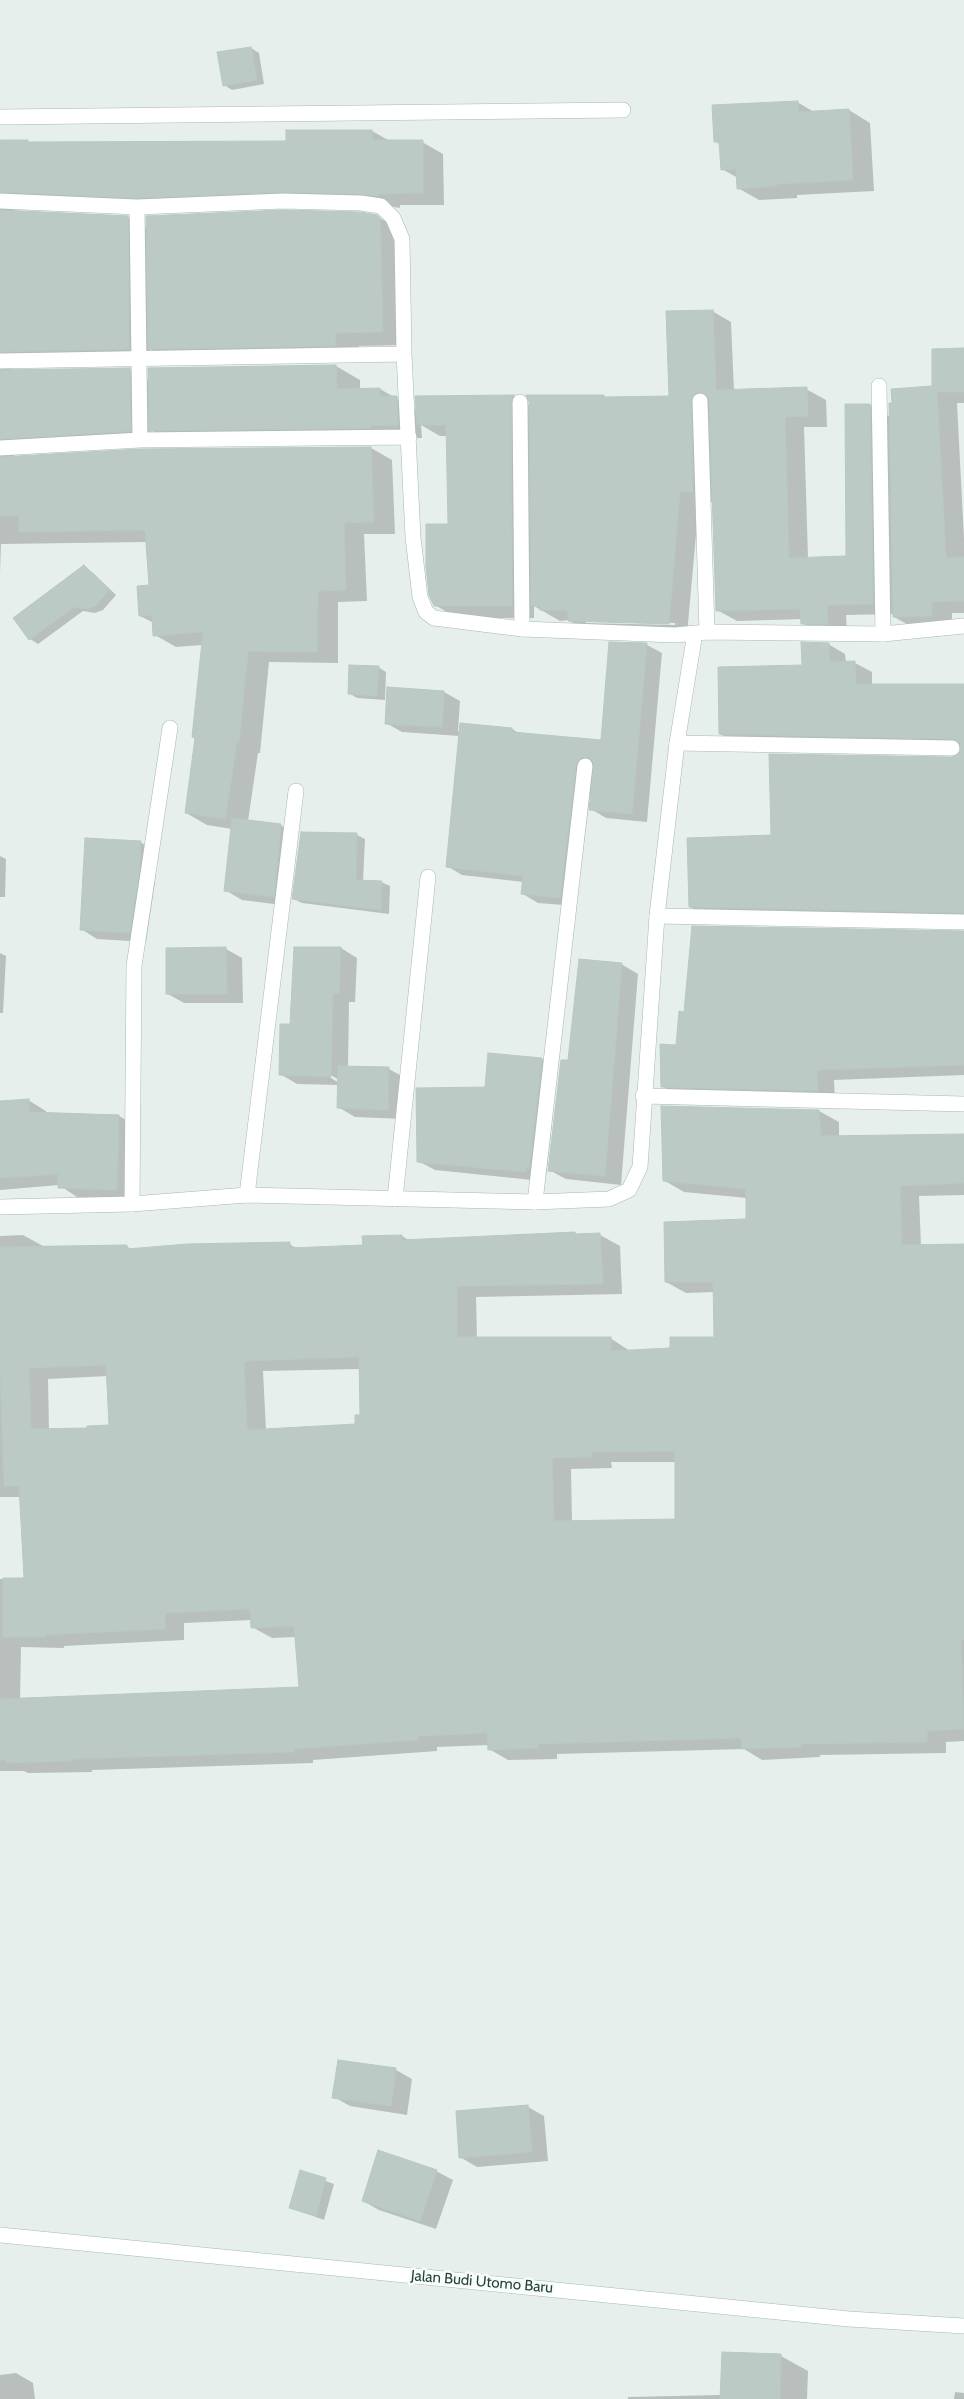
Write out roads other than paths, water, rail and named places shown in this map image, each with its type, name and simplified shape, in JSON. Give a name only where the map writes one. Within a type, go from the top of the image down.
[{"type":"street","points":[[0,117],[623,110]]},
{"type":"street","points":[[0,201],[137,207],[283,201],[362,203],[380,206],[393,218],[402,239],[404,354],[413,537],[420,597],[426,612],[434,618],[522,629],[675,635],[701,632],[883,634],[964,626]]},
{"type":"street","points":[[137,207],[140,440]]},
{"type":"street","points":[[0,361],[404,354]]},
{"type":"street","points":[[879,386],[883,634]]},
{"type":"street","points":[[0,1207],[132,1204],[247,1195],[535,1202],[609,1199],[629,1190],[640,1167],[643,1096],[657,916],[676,743],[701,632],[700,401]]},
{"type":"street","points":[[520,402],[522,629]]},
{"type":"street","points":[[0,448],[140,440],[409,437]]},
{"type":"street","points":[[132,1204],[134,966],[170,728]]},
{"type":"street","points":[[676,743],[952,748]]},
{"type":"street","points":[[535,1202],[585,766]]},
{"type":"street","points":[[247,1195],[296,791]]},
{"type":"street","points":[[395,1198],[428,877]]},
{"type":"street","points":[[657,916],[964,922]]},
{"type":"street","points":[[643,1096],[964,1104]]},
{"type":"street","name":"Jalan Budi Utomo Baru","points":[[0,2235],[849,2319],[964,2326]]}]
